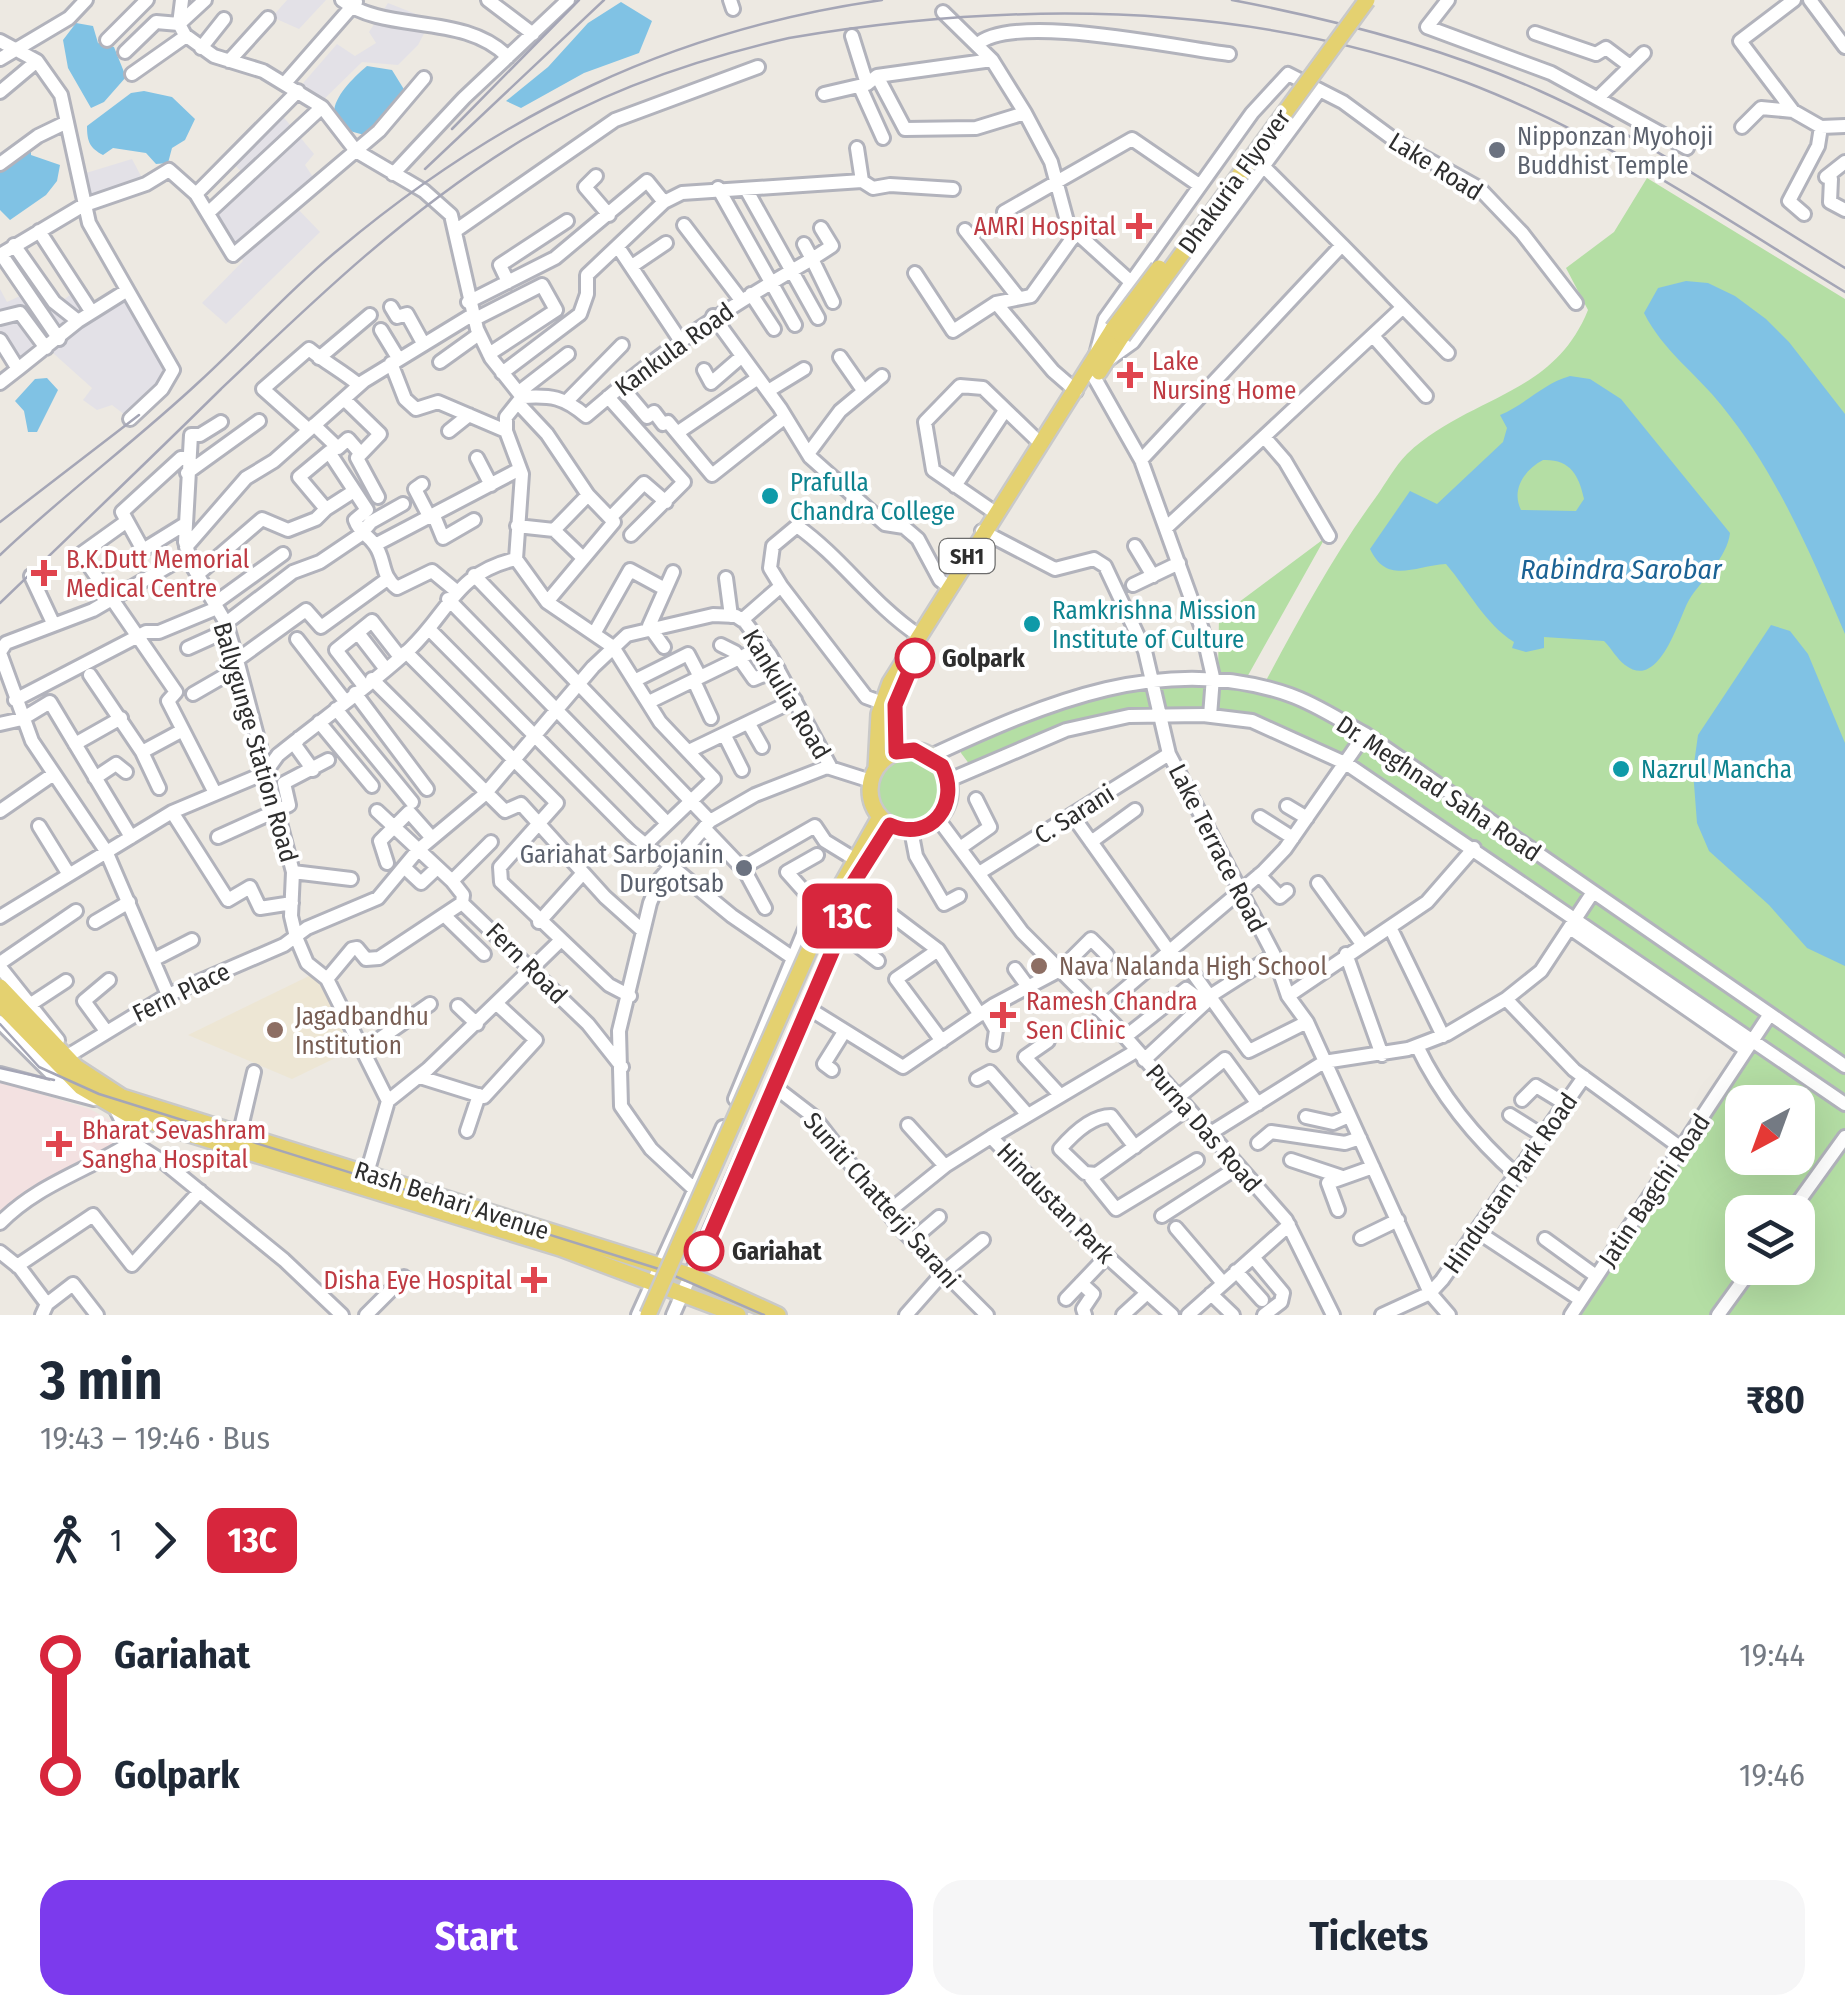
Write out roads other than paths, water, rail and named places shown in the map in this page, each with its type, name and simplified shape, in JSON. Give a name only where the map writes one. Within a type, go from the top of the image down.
[{"type":"main road","name":"Dhakuria Flyover","points":[[1096,366],[1354,0]]},
{"type":"main road","name":"Dhakuria Flyover","points":[[1118,332],[1366,0]]},
{"type":"main road","name":"SH1","points":[[896,752],[888,705],[986,533],[994,512],[1096,366]]},
{"type":"main road","name":"SH1","points":[[885,821],[871,799],[873,774],[888,705],[918,635],[1096,366]]},
{"type":"main road","points":[[873,774],[896,752],[914,750],[931,756],[949,780],[950,794],[938,820],[910,830],[885,821]]},
{"type":"main road","points":[[848,882],[856,860],[885,821]]},
{"type":"main road","points":[[648,1315],[829,918],[885,821]]},
{"type":"main road","points":[[658,1315],[829,918]]},
{"type":"main road","points":[[0,987],[58,1055]]},
{"type":"main road","points":[[0,1004],[58,1055]]},
{"type":"main road","name":"Rash Behari Avenue","points":[[58,1055],[110,1096],[362,1188],[657,1274],[692,1276],[778,1315]]},
{"type":"main road","name":"Rash Behari Avenue","points":[[110,1096],[368,1171],[657,1274]]},
{"type":"main road","points":[[657,1274],[684,1292],[738,1315]]},
{"type":"street","points":[[0,59],[7,44],[69,18],[86,0]]},
{"type":"street","points":[[107,40],[146,0]]},
{"type":"street","points":[[182,0],[183,30]]},
{"type":"street","points":[[132,74],[183,30],[205,0]]},
{"type":"street","points":[[488,0],[533,34]]},
{"type":"street","points":[[1448,0],[1427,27],[1515,58],[1599,97],[1687,148]]},
{"type":"street","points":[[1766,0],[1776,14]]},
{"type":"street","points":[[1794,0],[1740,41],[1794,111],[1821,127],[1845,126]]},
{"type":"street","points":[[1810,0],[1845,46]]},
{"type":"street","points":[[394,174],[566,1]]},
{"type":"street","points":[[284,83],[350,2],[375,18],[403,18],[433,28],[483,36],[508,57]]},
{"type":"street","points":[[943,12],[992,60],[1025,114],[1050,162],[1068,225],[1132,283]]},
{"type":"street","points":[[229,61],[268,18]]},
{"type":"street","points":[[201,48],[224,19]]},
{"type":"street","points":[[124,52],[156,22],[183,30],[201,48],[284,83],[322,107],[356,151],[439,202],[458,229],[470,309],[490,354],[569,461],[588,495],[614,522],[547,602]]},
{"type":"street","points":[[977,46],[991,37],[1068,32],[1192,45],[1229,54]]},
{"type":"street","points":[[1535,34],[1596,54],[1606,48],[1630,66]]},
{"type":"street","points":[[852,36],[883,138]]},
{"type":"street","points":[[7,44],[36,61],[62,96],[82,206],[126,292],[173,370],[162,390],[130,419]]},
{"type":"street","points":[[1599,97],[1644,53]]},
{"type":"street","points":[[824,94],[868,82],[992,60]]},
{"type":"street","points":[[0,92],[36,61]]},
{"type":"street","points":[[458,229],[615,120],[758,67]]},
{"type":"street","points":[[1096,366],[1133,342],[1319,91],[1291,75],[1282,77],[1199,185],[1098,332],[1096,366],[1141,460],[1213,677],[1210,716]]},
{"type":"street","points":[[58,339],[0,255],[14,245],[82,206],[146,184],[170,170],[196,194],[233,256],[356,151],[424,78]]},
{"type":"street","points":[[868,82],[905,129],[976,128],[1025,114]]},
{"type":"street","points":[[196,194],[298,91]]},
{"type":"street","name":"Lake Road","points":[[1319,91],[1479,188],[1576,303]]},
{"type":"street","points":[[208,213],[322,107]]},
{"type":"street","points":[[1742,126],[1761,108],[1794,111]]},
{"type":"street","points":[[0,164],[38,136],[67,122]]},
{"type":"street","points":[[1804,214],[1789,201],[1818,146],[1821,127]]},
{"type":"street","points":[[1004,212],[1056,186],[1132,139],[1199,185]]},
{"type":"street","points":[[856,148],[862,181]]},
{"type":"street","points":[[1845,162],[1829,178],[1830,202],[1845,210]]},
{"type":"street","points":[[1262,165],[1448,353]]},
{"type":"street","points":[[596,176],[585,188],[610,215]]},
{"type":"street","points":[[502,373],[580,314],[587,294],[587,275],[664,202],[682,192],[862,181],[872,188],[890,184],[953,189]]},
{"type":"street","points":[[168,994],[106,851],[52,775],[22,719],[0,653],[6,643],[109,600],[188,550],[246,478],[359,385],[508,282],[555,258],[647,182],[664,202]]},
{"type":"street","points":[[718,188],[796,325]]},
{"type":"street","points":[[746,189],[818,318]]},
{"type":"street","points":[[508,282],[500,265],[567,221]]},
{"type":"street","points":[[684,226],[774,329]]},
{"type":"street","points":[[812,259],[832,246],[821,228]]},
{"type":"street","points":[[965,230],[1018,298]]},
{"type":"street","points":[[39,232],[91,311]]},
{"type":"street","points":[[915,273],[953,331],[996,303],[1031,296],[1076,233]]},
{"type":"street","points":[[540,236],[555,258]]},
{"type":"street","points":[[632,266],[666,243]]},
{"type":"street","points":[[804,244],[833,302]]},
{"type":"street","points":[[14,245],[54,302],[78,321]]},
{"type":"street","points":[[1141,460],[1342,245]]},
{"type":"street","points":[[618,246],[680,340]]},
{"type":"street","name":"Kankula Road","points":[[520,397],[553,395],[568,400],[586,416],[712,316],[812,259]]},
{"type":"street","points":[[470,309],[480,317],[542,285],[556,310],[490,354]]},
{"type":"street","points":[[0,383],[91,311],[126,292]]},
{"type":"street","points":[[996,303],[1052,371],[1076,392]]},
{"type":"street","points":[[391,307],[396,318],[406,314],[422,344]]},
{"type":"street","points":[[1166,527],[1402,308]]},
{"type":"street","points":[[0,318],[20,313],[46,348]]},
{"type":"street","points":[[320,358],[370,316]]},
{"type":"street","points":[[712,316],[768,391],[808,454],[885,524],[904,527],[918,539],[940,580],[948,586]]},
{"type":"street","points":[[380,330],[406,398],[416,409],[438,402],[506,430]]},
{"type":"street","points":[[440,362],[480,334]]},
{"type":"street","points":[[1373,336],[1426,396]]},
{"type":"street","points":[[0,340],[18,369]]},
{"type":"street","points":[[568,400],[622,345]]},
{"type":"street","points":[[359,385],[309,349],[263,388],[338,448],[348,439],[361,454]]},
{"type":"street","points":[[568,354],[520,397],[506,417],[506,430],[520,470],[516,559],[547,602],[613,647],[660,722],[714,779],[645,845]]},
{"type":"street","points":[[704,370],[712,383],[741,357]]},
{"type":"street","points":[[840,357],[863,390]]},
{"type":"street","points":[[768,391],[804,369]]},
{"type":"street","points":[[808,454],[840,410],[882,376]]},
{"type":"street","points":[[678,433],[758,378]]},
{"type":"street","points":[[620,386],[647,417],[654,412],[678,433],[712,474],[784,418]]},
{"type":"street","points":[[994,512],[955,486],[928,460],[924,422],[960,386],[983,388],[1041,444]]},
{"type":"street","points":[[608,397],[684,482],[631,534]]},
{"type":"street","points":[[344,398],[380,434],[357,458],[378,497]]},
{"type":"street","points":[[955,486],[1004,412]]},
{"type":"street","points":[[448,430],[469,415]]},
{"type":"street","points":[[187,473],[259,421]]},
{"type":"street","name":"Ballygunge Station Road","points":[[221,422],[200,435],[190,435],[185,524],[188,550],[197,575],[227,626],[238,664],[293,872],[296,937]]},
{"type":"street","points":[[1265,438],[1284,461],[1329,536]]},
{"type":"street","points":[[326,509],[300,478],[329,452],[367,510],[355,520],[360,535],[375,545],[386,580],[397,588],[432,572],[667,823]]},
{"type":"street","points":[[185,524],[143,550],[122,512],[180,458],[189,456]]},
{"type":"street","points":[[476,458],[492,485]]},
{"type":"street","points":[[375,545],[520,470]]},
{"type":"street","points":[[422,484],[415,490],[443,538],[474,520]]},
{"type":"street","points":[[610,518],[644,484],[666,502]]},
{"type":"street","points":[[197,575],[262,519],[288,530],[316,519],[354,491]]},
{"type":"street","points":[[554,530],[588,495]]},
{"type":"street","points":[[188,648],[227,626],[293,572],[320,562],[360,535],[371,522],[403,504]]},
{"type":"street","points":[[126,520],[81,554],[109,600],[141,636],[176,692],[168,702],[214,792]]},
{"type":"street","points":[[517,526],[554,530],[583,558]]},
{"type":"street","points":[[888,705],[866,697],[782,586],[770,568],[773,546],[797,526],[827,547],[890,616],[918,635]]},
{"type":"street","name":"Lake Terrace Road","points":[[986,533],[1055,569],[1094,559],[1105,566],[1154,680],[1169,754],[1274,955],[1288,996],[1307,1022],[1430,1292],[1449,1315]]},
{"type":"street","points":[[1135,546],[1152,576]]},
{"type":"street","points":[[15,700],[141,636],[216,605],[283,554]]},
{"type":"street","points":[[3,909],[172,812],[265,773],[299,738],[429,629],[451,594],[499,560],[516,559]]},
{"type":"street","points":[[1133,585],[1178,564]]},
{"type":"street","points":[[594,632],[630,570],[665,589]]},
{"type":"street","points":[[664,647],[649,626],[673,572]]},
{"type":"street","points":[[474,575],[692,799],[707,825],[742,868],[765,908]]},
{"type":"street","points":[[31,576],[53,623]]},
{"type":"street","points":[[726,578],[736,618],[782,586]]},
{"type":"street","points":[[193,694],[306,610],[321,627],[386,580]]},
{"type":"street","name":"Kankulia Road","points":[[484,794],[580,682],[627,635],[649,626],[713,615],[736,618],[764,646],[831,768]]},
{"type":"street","points":[[412,802],[354,693],[336,650],[372,622],[557,803],[500,866],[501,882],[610,985],[630,996]]},
{"type":"street","points":[[429,629],[645,845],[732,916],[794,958]]},
{"type":"street","points":[[358,633],[385,668]]},
{"type":"street","points":[[297,639],[354,693],[505,812],[521,804],[643,932]]},
{"type":"street","points":[[720,645],[740,658],[754,679],[778,668]]},
{"type":"street","points":[[648,702],[764,646]]},
{"type":"street","points":[[636,680],[688,654],[710,718]]},
{"type":"street","points":[[90,675],[142,752],[158,788]]},
{"type":"street","name":"Dr. Meghnad Saha Road","points":[[931,756],[1057,700],[1154,680],[1213,677],[1294,696],[1365,734],[1845,1066]]},
{"type":"street","points":[[354,693],[427,789]]},
{"type":"street","points":[[688,751],[795,700]]},
{"type":"street","points":[[0,724],[22,719],[50,702],[131,837]]},
{"type":"street","name":"Dr. Meghnad Saha Road","points":[[949,780],[1066,730],[1129,716],[1210,716],[1252,721],[1346,764],[1474,848],[1573,923],[1749,1045],[1845,1104]]},
{"type":"street","points":[[75,744],[121,718]]},
{"type":"street","points":[[319,722],[372,786]]},
{"type":"street","points":[[749,724],[762,747]]},
{"type":"street","points":[[142,752],[181,732]]},
{"type":"street","points":[[1100,1010],[1238,889],[1259,876],[1293,838],[1365,734]]},
{"type":"street","points":[[726,736],[742,770]]},
{"type":"street","points":[[299,738],[295,745],[312,770]]},
{"type":"street","name":"C. Sarani","points":[[978,873],[1169,754]]},
{"type":"street","points":[[218,837],[275,808],[289,805],[284,783],[328,760]]},
{"type":"street","points":[[95,778],[116,764],[126,772]]},
{"type":"street","points":[[695,1190],[632,1126],[620,1106],[619,1032],[650,903],[670,866],[707,825],[754,795],[831,768],[873,774]]},
{"type":"street","points":[[0,811],[52,775]]},
{"type":"street","name":"Fern Place","points":[[58,1055],[168,994],[378,898],[418,850],[484,794]]},
{"type":"street","points":[[960,848],[990,826],[976,799]]},
{"type":"street","points":[[1288,806],[1306,818]]},
{"type":"street","points":[[1091,842],[1135,810]]},
{"type":"street","points":[[377,811],[452,880],[463,895],[462,903]]},
{"type":"street","points":[[172,812],[228,900],[250,887],[260,908],[292,903]]},
{"type":"street","points":[[387,863],[380,842],[409,812],[432,838]]},
{"type":"street","points":[[1072,815],[1168,950],[1210,996],[1250,1051],[1307,1022]]},
{"type":"street","points":[[1260,818],[1293,838]]},
{"type":"street","name":"Purna Das Road","points":[[938,820],[1022,932],[1124,1036],[1288,1226],[1334,1315]]},
{"type":"street","points":[[39,826],[68,873]]},
{"type":"street","points":[[742,868],[815,826],[825,841],[856,860]]},
{"type":"street","points":[[910,830],[916,856],[944,904],[958,896]]},
{"type":"street","points":[[452,880],[491,842]]},
{"type":"street","points":[[1288,996],[1427,902],[1474,848]]},
{"type":"street","points":[[816,855],[787,872],[829,918],[878,961]]},
{"type":"street","points":[[404,867],[421,883],[437,868]]},
{"type":"street","points":[[293,872],[351,879]]},
{"type":"street","points":[[539,922],[584,874]]},
{"type":"street","points":[[1259,876],[1280,898],[1288,891]]},
{"type":"street","points":[[848,882],[938,950],[996,1030],[994,1044]]},
{"type":"street","points":[[1318,883],[1362,944]]},
{"type":"street","points":[[1209,1134],[1324,1062],[1417,1046],[1506,999],[1541,970],[1594,892]]},
{"type":"street","points":[[95,922],[128,902]]},
{"type":"street","name":"Fern Road","points":[[327,980],[352,949],[357,948],[366,959],[379,958],[462,903],[533,968],[622,1067]]},
{"type":"street","points":[[58,1055],[30,1004],[0,965],[76,912]]},
{"type":"street","points":[[444,915],[484,954]]},
{"type":"street","points":[[638,1315],[794,958],[829,918]]},
{"type":"street","points":[[673,1315],[808,1008],[829,918]]},
{"type":"street","points":[[1390,927],[1442,1036]]},
{"type":"street","points":[[296,937],[307,963],[327,980],[388,1101]]},
{"type":"street","points":[[808,1008],[903,1067],[982,1013],[1060,970],[1091,939],[1106,954]]},
{"type":"street","points":[[155,959],[192,940]]},
{"type":"street","points":[[362,1188],[388,1101],[477,1024],[560,940]]},
{"type":"street","points":[[938,950],[896,980],[942,1041]]},
{"type":"street","points":[[1346,954],[1382,1055]]},
{"type":"street","points":[[1210,996],[1274,955]]},
{"type":"street","points":[[1015,969],[1029,988]]},
{"type":"street","points":[[106,1030],[84,1001],[109,980]]},
{"type":"street","points":[[30,1004],[66,981]]},
{"type":"street","points":[[992,1137],[1060,1095],[1140,1056],[1204,1003],[1191,988],[1186,989],[1124,1036]]},
{"type":"street","points":[[1506,999],[1584,1078],[1681,1148]]},
{"type":"street","points":[[362,1051],[430,1004]]},
{"type":"street","points":[[420,1076],[484,1097],[536,1040],[497,1004]]},
{"type":"street","points":[[458,1006],[477,1024]]},
{"type":"street","name":"Jatin Bagchi Road","points":[[1571,1315],[1770,1014]]},
{"type":"street","points":[[0,1022],[70,1092]]},
{"type":"street","points":[[832,1070],[824,1064],[844,1032]]},
{"type":"street","points":[[1048,1041],[1026,1057],[1060,1095]]},
{"type":"street","points":[[1417,1046],[1444,1093],[1493,1154],[1518,1176]]},
{"type":"street","points":[[1197,1160],[1116,1208],[1091,1178],[1135,1148],[1224,1059],[1258,1104]]},
{"type":"street","points":[[240,1132],[254,1072]]},
{"type":"street","points":[[977,1079],[990,1072],[1028,1114]]},
{"type":"street","name":"Rash Behari Avenue","points":[[0,1074],[70,1092],[110,1096]]},
{"type":"street","name":"Hindustan Park Road","points":[[1382,1315],[1430,1292],[1478,1232],[1584,1078]]},
{"type":"street","points":[[1522,1100],[1536,1086],[1566,1105]]},
{"type":"street","name":"Suniti Chatterji Sarani","points":[[775,1087],[837,1142],[912,1240],[988,1315]]},
{"type":"street","points":[[110,1096],[132,1142],[200,1192],[342,1315]]},
{"type":"street","points":[[467,1131],[479,1096]]},
{"type":"street","points":[[1510,1115],[1545,1137]]},
{"type":"street","points":[[1096,1174],[1085,1173],[1060,1150],[1072,1136],[1101,1116],[1110,1116],[1135,1148]]},
{"type":"street","points":[[1306,1116],[1334,1123],[1349,1116]]},
{"type":"street","points":[[908,1125],[945,1166]]},
{"type":"street","points":[[1258,1143],[1271,1132],[1345,1143],[1360,1138]]},
{"type":"street","points":[[1803,1195],[1845,1136]]},
{"type":"street","name":"Hindustan Park","points":[[888,1212],[945,1166],[992,1137],[1107,1256],[1172,1315]]},
{"type":"street","points":[[0,1223],[42,1187],[102,1164],[132,1142]]},
{"type":"street","points":[[1291,1160],[1342,1177]]},
{"type":"street","points":[[1338,1210],[1328,1183],[1373,1167]]},
{"type":"street","points":[[1162,1216],[1238,1168]]},
{"type":"street","points":[[17,1266],[92,1215],[132,1264],[200,1192]]},
{"type":"street","points":[[912,1240],[939,1217]]},
{"type":"street","points":[[1362,1238],[1398,1220]]},
{"type":"street","points":[[1188,1315],[1288,1226]]},
{"type":"street","points":[[1176,1228],[1223,1283]]},
{"type":"street","points":[[1478,1232],[1580,1300]]},
{"type":"street","points":[[1545,1239],[1596,1276]]},
{"type":"street","points":[[906,1315],[944,1273],[982,1240]]},
{"type":"street","points":[[0,1252],[17,1266],[45,1310],[73,1284],[97,1315]]},
{"type":"street","points":[[1066,1299],[1107,1256]]},
{"type":"street","points":[[1236,1271],[1263,1308],[1280,1302],[1283,1292],[1252,1256]]},
{"type":"street","points":[[366,1315],[404,1277]]},
{"type":"street","points":[[1081,1283],[1092,1294],[1083,1309],[1085,1315]]},
{"type":"street","points":[[1718,1315],[1740,1285]]},
{"type":"street","points":[[1123,1315],[1147,1292]]},
{"type":"street","points":[[1211,1294],[1233,1315]]},
{"type":"water","points":[[621,2],[652,21],[639,53],[584,73],[521,108],[506,101],[548,67],[588,23]]},
{"type":"water","points":[[76,23],[93,26],[98,43],[114,47],[126,77],[104,102],[91,108],[68,68],[63,40]]},
{"type":"water","points":[[367,66],[392,70],[405,91],[397,105],[366,135],[349,130],[334,115],[340,95]]},
{"type":"water","points":[[144,91],[172,97],[195,119],[185,140],[172,148],[168,163],[156,164],[146,153],[113,148],[103,155],[95,150],[87,126],[131,93]]},
{"type":"water","points":[[31,144],[31,155],[60,165],[57,181],[46,195],[10,220],[0,210],[0,163]]},
{"type":"water","points":[[1686,281],[1708,283],[1735,296],[1766,319],[1845,414],[1845,634],[1806,545],[1760,459],[1722,406],[1670,350],[1644,313],[1658,288]]},
{"type":"water","name":"Rabindra Sarobar","points":[[1570,376],[1590,379],[1621,399],[1730,533],[1719,560],[1689,600],[1666,649],[1648,669],[1637,671],[1625,665],[1604,641],[1544,637],[1544,648],[1526,652],[1512,648],[1514,642],[1486,617],[1446,564],[1393,570],[1377,560],[1370,549],[1410,491],[1437,504],[1503,442],[1507,428],[1500,415]],"holes":[[[1543,460],[1572,470],[1584,499],[1576,511],[1521,510],[1518,495],[1525,475]]]},
{"type":"water","points":[[47,378],[58,390],[37,432],[28,432],[24,411],[15,401],[35,379]]},
{"type":"water","points":[[1771,625],[1790,631],[1808,654],[1845,743],[1845,966],[1807,948],[1769,905],[1709,851],[1697,823],[1693,771],[1698,735]]},
{"type":"tram line","points":[[0,1024],[39,1067],[99,1094],[659,1269],[764,1315]]},
{"type":"tram line","points":[[0,1068],[54,1080]]},
{"type":"railway","points":[[452,129],[579,0]]},
{"type":"railway","points":[[425,169],[604,0]]},
{"type":"railway","points":[[0,555],[176,403],[320,265],[399,201],[462,158],[526,119],[660,56],[805,14],[882,0]]},
{"type":"railway","points":[[1232,0],[1389,36],[1540,91],[1657,152],[1845,268]]},
{"type":"railway","points":[[0,603],[292,322],[441,195],[522,140],[585,106],[685,67],[789,38],[959,17],[1130,15],[1215,22],[1299,35],[1383,55],[1465,82],[1564,126],[1660,178],[1845,292]]},
{"type":"railway","points":[[0,522],[139,415]]},
{"type":"place","name":"Nipponzan Myohoji Buddhist Temple","points":[[1497,150]]},
{"type":"place","name":"AMRI Hospital","points":[[1139,226]]},
{"type":"place","name":"Lake Nursing Home","points":[[1130,375]]},
{"type":"place","name":"Prafulla Chandra College","points":[[770,496]]},
{"type":"place","name":"B.K.Dutt Memorial Medical Centre","points":[[44,573]]},
{"type":"place","name":"Ramkrishna Mission Institute of Culture","points":[[1032,624]]},
{"type":"place","name":"Golpark","points":[[915,658]]},
{"type":"place","name":"Nazrul Mancha","points":[[1621,769]]},
{"type":"place","name":"Gariahat Sarbojanin Durgotsab","points":[[744,868]]},
{"type":"place","name":"Nava Nalanda High School","points":[[1039,966]]},
{"type":"place","name":"Ramesh Chandra Sen Clinic","points":[[1003,1015]]},
{"type":"place","name":"Jagadbandhu Institution","points":[[275,1030]]},
{"type":"place","name":"Bharat Sevashram Sangha Hospital","points":[[59,1144]]},
{"type":"place","name":"Gariahat","points":[[704,1251]]},
{"type":"place","name":"Disha Eye Hospital","points":[[534,1280]]}]
